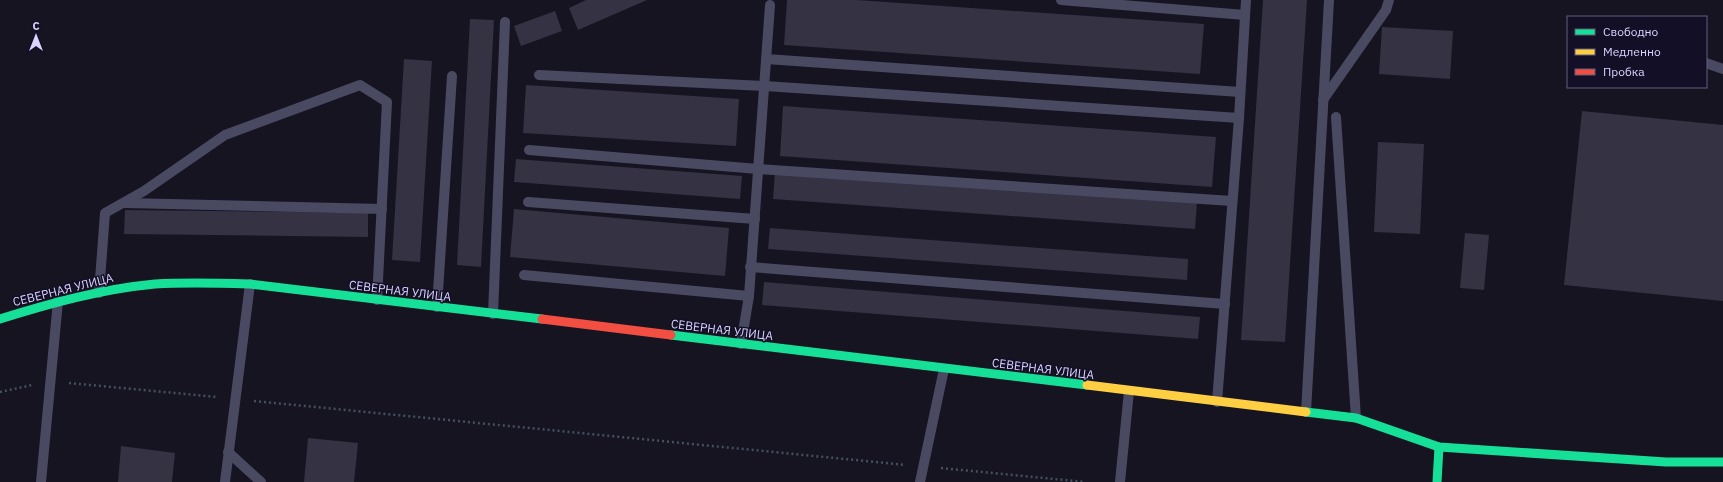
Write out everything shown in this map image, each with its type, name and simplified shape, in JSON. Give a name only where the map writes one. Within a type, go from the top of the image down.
[{"type":"street","name":"СЕВЕРНАЯ УЛИЦА","points":[[0,319],[58,301],[125,288],[190,282],[250,284],[1356,418],[1439,447],[1666,462],[1723,462]]},
{"type":"street","points":[[1438,482],[1439,447]]},
{"type":"lane","points":[[1061,0],[1245,15]]},
{"type":"lane","points":[[1217,402],[1239,118],[1246,0]]},
{"type":"lane","points":[[1306,412],[1329,0]]},
{"type":"lane","points":[[1323,100],[1386,10],[1388,0]]},
{"type":"lane","points":[[741,344],[749,296],[770,4]]},
{"type":"lane","points":[[493,314],[505,22]]},
{"type":"lane","points":[[766,59],[1240,92]]},
{"type":"lane","points":[[1707,63],[1723,69]]},
{"type":"lane","points":[[540,75],[765,86],[1239,118]]},
{"type":"lane","points":[[437,307],[452,76]]},
{"type":"lane","points":[[99,293],[105,213],[125,203],[225,135],[360,85],[387,102],[377,300]]},
{"type":"lane","points":[[1336,117],[1356,418]]},
{"type":"lane","points":[[529,150],[758,169],[1232,201]]},
{"type":"lane","points":[[528,202],[755,219]]},
{"type":"lane","points":[[125,203],[382,209]]},
{"type":"lane","points":[[750,267],[1225,304]]},
{"type":"lane","points":[[524,275],[749,296]]},
{"type":"lane","points":[[225,482],[250,284]]},
{"type":"lane","points":[[41,482],[58,301]]},
{"type":"lane","points":[[920,482],[944,369]]},
{"type":"lane","points":[[1120,482],[1129,391]]},
{"type":"lane","points":[[228,452],[261,482]]},
{"type":"path","points":[[0,392],[51,381],[1085,482]]},
{"type":"building","points":[[586,0],[647,0],[578,30],[569,8]]},
{"type":"building","points":[[787,0],[857,0],[1204,24],[1200,74],[784,45]]},
{"type":"building","points":[[1263,0],[1307,0],[1285,342],[1241,340]]},
{"type":"building","points":[[555,11],[562,31],[521,46],[514,26]]},
{"type":"building","points":[[470,19],[494,20],[481,267],[457,265]]},
{"type":"building","points":[[1382,27],[1453,31],[1450,79],[1379,74]]},
{"type":"building","points":[[404,59],[432,61],[420,262],[392,260]]},
{"type":"building","points":[[526,85],[739,99],[736,146],[523,133]]},
{"type":"building","points":[[783,106],[1216,137],[1212,187],[780,156]]},
{"type":"building","points":[[1582,111],[1723,125],[1723,301],[1564,285]]},
{"type":"building","points":[[1378,142],[1424,144],[1420,234],[1374,232]]},
{"type":"building","points":[[516,159],[742,176],[740,199],[514,182]]},
{"type":"building","points":[[775,173],[1197,202],[1195,229],[773,199]]},
{"type":"building","points":[[514,209],[729,228],[725,276],[510,257]]},
{"type":"building","points":[[125,210],[368,213],[368,237],[124,234]]},
{"type":"building","points":[[770,228],[1188,259],[1187,280],[768,249]]},
{"type":"building","points":[[1465,233],[1489,235],[1484,290],[1460,288]]},
{"type":"building","points":[[764,282],[1200,317],[1198,339],[762,305]]},
{"type":"building","points":[[308,438],[358,443],[354,482],[304,482]]},
{"type":"building","points":[[121,446],[175,453],[172,482],[118,482]]},
{"type":"traffic: fast","points":[[0,319],[57,302],[116,289],[155,284],[191,283],[250,284],[542,319]]},
{"type":"traffic: fast","points":[[671,335],[1087,385]]},
{"type":"traffic: fast","points":[[1306,412],[1356,418],[1439,447],[1666,462],[1723,462]]},
{"type":"traffic: fast","points":[[1437,482],[1439,447]]},
{"type":"traffic: slow","points":[[1087,385],[1306,412]]},
{"type":"traffic: jam","points":[[542,319],[671,335]]}]
